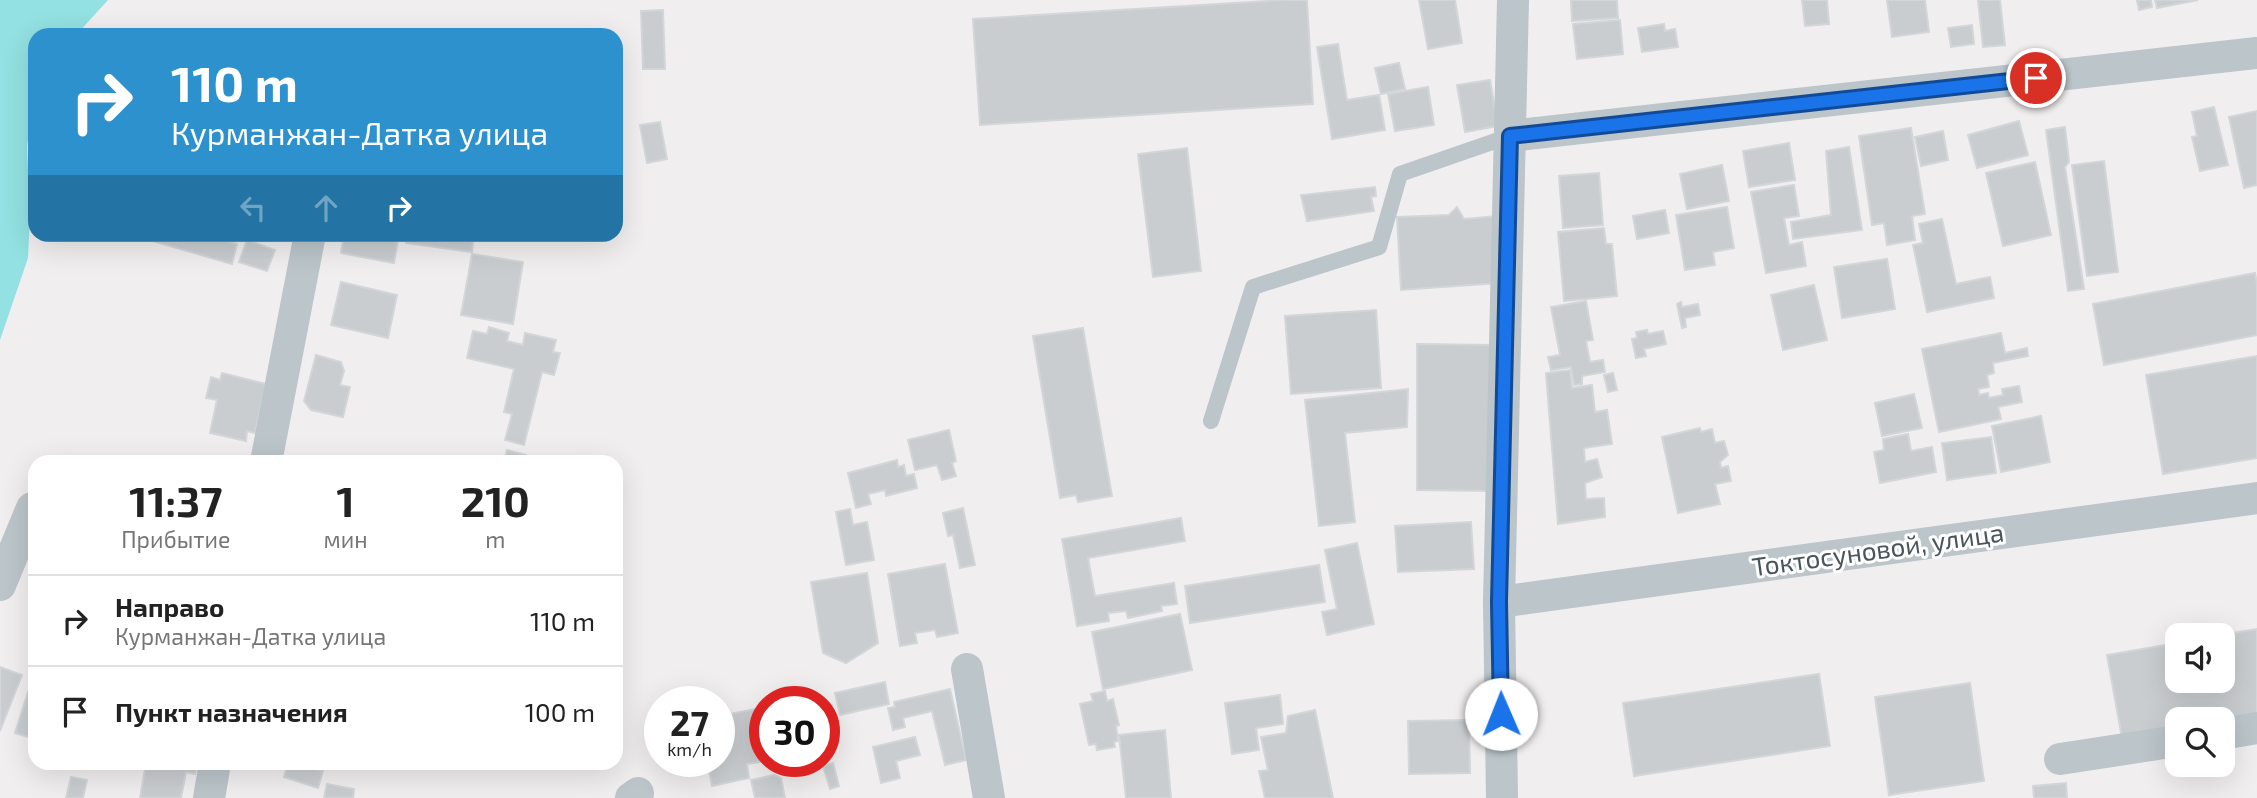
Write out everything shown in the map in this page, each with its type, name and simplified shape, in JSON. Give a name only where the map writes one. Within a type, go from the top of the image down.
[{"type":"street","points":[[1502,798],[1499,602],[1513,0]]},
{"type":"street","points":[[1510,136],[2257,53]]},
{"type":"street","points":[[268,455],[308,242]]},
{"type":"street","name":"Токтосуновой, улица","points":[[1499,602],[2257,498]]},
{"type":"street","points":[[0,586],[28,518]]},
{"type":"street","points":[[967,669],[989,798]]},
{"type":"street","points":[[2235,732],[2257,728]]},
{"type":"street","points":[[2060,759],[2165,743]]},
{"type":"street","points":[[209,798],[214,770]]},
{"type":"lane","points":[[1211,421],[1252,287],[1379,247],[1400,174],[1510,136]]},
{"type":"water","points":[[0,0],[108,0],[82,28],[28,28],[28,258],[0,340]]},
{"type":"building","points":[[1307,0],[1313,104],[980,125],[973,19]]},
{"type":"building","points":[[1419,0],[1455,0],[1462,43],[1428,49]]},
{"type":"building","points":[[1571,0],[1617,0],[1618,18],[1572,21]]},
{"type":"building","points":[[1802,0],[1827,0],[1829,24],[1805,26]]},
{"type":"building","points":[[1887,0],[1925,0],[1929,32],[1892,37]]},
{"type":"building","points":[[1978,0],[2000,0],[2005,45],[1983,47]]},
{"type":"building","points":[[2137,0],[2151,0],[2152,7],[2139,10]]},
{"type":"building","points":[[2155,0],[2198,0],[2157,8]]},
{"type":"building","points":[[663,10],[665,69],[643,69],[641,11]]},
{"type":"building","points":[[1620,20],[1623,54],[1577,59],[1573,24]]},
{"type":"building","points":[[1664,24],[1665,31],[1675,29],[1678,47],[1642,52],[1638,28]]},
{"type":"building","points":[[1972,25],[1974,44],[1951,47],[1948,28]]},
{"type":"building","points":[[1338,44],[1347,100],[1379,95],[1385,130],[1332,139],[1317,47]]},
{"type":"building","points":[[1399,63],[1405,89],[1381,94],[1375,68]]},
{"type":"building","points":[[1490,80],[1498,126],[1465,132],[1457,85]]},
{"type":"building","points":[[1428,87],[1434,125],[1395,131],[1388,94]]},
{"type":"building","points":[[2214,107],[2228,165],[2200,171],[2192,137],[2197,136],[2192,112]]},
{"type":"building","points":[[2257,111],[2257,185],[2244,188],[2229,117]]},
{"type":"building","points":[[2019,121],[2028,155],[1977,168],[1968,135]]},
{"type":"building","points":[[660,122],[667,159],[647,163],[640,125]]},
{"type":"building","points":[[2065,127],[2069,162],[2065,167],[2084,289],[2068,291],[2046,130]]},
{"type":"building","points":[[1911,128],[1925,214],[1912,216],[1915,240],[1887,245],[1884,223],[1872,225],[1859,136]]},
{"type":"building","points":[[1943,131],[1948,160],[1921,166],[1915,137]]},
{"type":"building","points":[[1789,143],[1795,180],[1749,187],[1743,151]]},
{"type":"building","points":[[1849,147],[1862,230],[1793,239],[1791,222],[1831,215],[1826,151]]},
{"type":"building","points":[[1187,148],[1201,271],[1153,277],[1138,154]]},
{"type":"building","points":[[2104,161],[2118,272],[2087,276],[2072,165]]},
{"type":"building","points":[[2035,162],[2051,235],[2003,246],[1986,173]]},
{"type":"building","points":[[1722,165],[1729,201],[1687,209],[1680,174]]},
{"type":"building","points":[[1599,173],[1603,225],[1563,228],[1559,176]]},
{"type":"building","points":[[1794,185],[1799,216],[1784,218],[1789,245],[1802,242],[1806,266],[1766,273],[1751,192]]},
{"type":"building","points":[[1375,187],[1376,196],[1371,197],[1374,211],[1307,221],[1301,195]]},
{"type":"building","points":[[1457,207],[1464,219],[1497,216],[1498,283],[1401,290],[1397,217],[1449,215]]},
{"type":"building","points":[[1727,207],[1734,248],[1713,252],[1715,265],[1685,270],[1676,215]]},
{"type":"building","points":[[1665,210],[1669,233],[1637,239],[1633,216]]},
{"type":"building","points":[[1942,219],[1956,284],[1990,277],[1994,298],[1927,312],[1913,245],[1923,243],[1919,224]]},
{"type":"building","points":[[1604,228],[1606,244],[1612,244],[1617,296],[1564,301],[1558,232]]},
{"type":"building","points":[[156,242],[230,242],[237,244],[232,264]]},
{"type":"building","points":[[246,242],[275,250],[267,271],[239,262]]},
{"type":"building","points":[[343,242],[398,242],[394,263],[341,253]]},
{"type":"building","points":[[406,242],[473,242],[472,252]]},
{"type":"building","points":[[472,254],[523,262],[513,324],[461,315]]},
{"type":"building","points":[[1887,259],[1895,309],[1842,318],[1834,267]]},
{"type":"building","points":[[2255,273],[2257,335],[2104,365],[2093,304]]},
{"type":"building","points":[[341,282],[397,295],[388,338],[331,325]]},
{"type":"building","points":[[1814,285],[1827,340],[1783,350],[1771,295]]},
{"type":"building","points":[[1586,301],[1593,340],[1586,341],[1590,362],[1603,360],[1605,372],[1582,376],[1582,384],[1574,385],[1571,367],[1551,370],[1548,357],[1560,355],[1551,307]]},
{"type":"building","points":[[1681,302],[1682,307],[1698,304],[1700,315],[1685,318],[1686,327],[1682,328],[1677,304]]},
{"type":"building","points":[[1376,310],[1381,388],[1291,394],[1285,316]]},
{"type":"building","points":[[489,327],[509,333],[507,341],[523,345],[525,333],[556,340],[553,352],[560,353],[554,375],[542,372],[524,445],[505,440],[512,414],[504,412],[514,369],[467,358],[473,331],[487,334]]},
{"type":"building","points":[[1083,328],[1112,496],[1078,502],[1076,495],[1060,498],[1033,336]]},
{"type":"building","points":[[1647,330],[1648,334],[1663,331],[1666,344],[1644,349],[1646,356],[1636,358],[1632,339],[1637,338],[1636,332]]},
{"type":"building","points":[[2001,333],[2005,353],[2027,348],[2028,356],[1993,363],[1994,373],[1987,375],[1989,387],[1978,389],[1979,395],[1988,393],[1989,398],[2003,395],[2002,389],[2019,386],[2022,402],[1998,407],[2001,419],[1939,432],[1922,349]]},
{"type":"building","points":[[1417,344],[1495,345],[1490,491],[1417,490]]},
{"type":"building","points":[[316,355],[341,362],[344,371],[340,385],[350,387],[343,417],[311,410],[304,401]]},
{"type":"building","points":[[2257,356],[2257,458],[2163,474],[2146,375]]},
{"type":"building","points":[[1570,370],[1572,388],[1592,385],[1595,412],[1607,410],[1612,444],[1584,448],[1585,462],[1597,459],[1602,477],[1585,483],[1586,499],[1604,498],[1605,517],[1558,524],[1546,373]]},
{"type":"building","points":[[222,373],[266,384],[255,433],[247,431],[246,441],[210,433],[217,400],[206,398],[211,377],[220,380]]},
{"type":"building","points":[[1613,373],[1617,390],[1608,392],[1604,375]]},
{"type":"building","points":[[1408,389],[1407,427],[1345,433],[1355,522],[1319,526],[1305,400]]},
{"type":"building","points":[[1914,394],[1922,428],[1882,436],[1875,403]]},
{"type":"building","points":[[2041,416],[2050,462],[2001,472],[1992,426]]},
{"type":"building","points":[[1700,428],[1701,432],[1712,429],[1715,443],[1724,441],[1728,455],[1720,462],[1721,468],[1728,466],[1731,481],[1715,484],[1720,504],[1678,513],[1662,437]]},
{"type":"building","points":[[949,430],[956,461],[952,463],[956,476],[942,480],[937,465],[915,470],[908,440]]},
{"type":"building","points":[[1908,434],[1911,451],[1932,447],[1936,472],[1880,483],[1874,452],[1884,450],[1883,439]]},
{"type":"building","points":[[1991,437],[1996,473],[1947,480],[1942,443]]},
{"type":"building","points":[[507,450],[526,455],[506,455]]},
{"type":"building","points":[[897,460],[898,467],[904,465],[906,476],[914,474],[917,488],[886,496],[885,490],[868,494],[871,504],[856,508],[848,473]]},
{"type":"building","points":[[963,508],[975,565],[960,568],[953,535],[948,536],[943,513]]},
{"type":"building","points":[[850,509],[853,525],[867,522],[874,560],[846,565],[836,512]]},
{"type":"building","points":[[1181,518],[1185,541],[1088,558],[1095,596],[1174,583],[1177,604],[1161,606],[1162,611],[1128,618],[1126,611],[1108,613],[1109,621],[1077,626],[1062,539]]},
{"type":"building","points":[[1471,522],[1474,569],[1398,572],[1395,526]]},
{"type":"building","points":[[1357,543],[1374,624],[1327,635],[1322,612],[1337,609],[1325,550]]},
{"type":"building","points":[[945,564],[958,633],[937,637],[935,630],[915,633],[917,643],[900,646],[888,574]]},
{"type":"building","points":[[1319,565],[1325,602],[1190,623],[1185,586]]},
{"type":"building","points":[[867,573],[878,643],[846,663],[823,653],[811,582]]},
{"type":"building","points":[[1180,614],[1192,670],[1103,689],[1092,632]]},
{"type":"building","points":[[2257,629],[2257,715],[2235,718],[2235,707],[2165,707],[2165,730],[2122,738],[2107,655],[2165,645],[2165,693],[2235,693],[2235,633]]},
{"type":"building","points":[[0,667],[22,675],[0,731]]},
{"type":"building","points":[[1819,674],[1830,746],[1634,776],[1623,703]]},
{"type":"building","points":[[885,682],[889,704],[840,715],[840,692]]},
{"type":"building","points":[[1970,683],[1984,781],[1889,795],[1875,697]]},
{"type":"building","points":[[950,689],[966,760],[945,765],[932,711],[903,718],[905,727],[893,730],[888,708],[895,707],[894,702]]},
{"type":"building","points":[[1105,691],[1107,701],[1113,699],[1119,725],[1116,726],[1118,741],[1114,742],[1115,747],[1097,750],[1096,744],[1089,745],[1080,704],[1093,701],[1091,694]]},
{"type":"building","points":[[28,692],[28,737],[15,733]]},
{"type":"building","points":[[1280,695],[1283,724],[1256,728],[1259,750],[1232,754],[1225,703]]},
{"type":"building","points":[[749,710],[749,778],[712,786],[710,777],[735,777],[735,713]]},
{"type":"building","points":[[1315,710],[1333,798],[1265,798],[1259,771],[1268,770],[1261,737],[1286,733],[1288,716]]},
{"type":"building","points":[[1469,720],[1470,773],[1409,774],[1408,721]]},
{"type":"building","points":[[1165,730],[1171,798],[1126,798],[1119,735]]},
{"type":"building","points":[[915,737],[920,755],[896,761],[900,778],[881,783],[873,747]]},
{"type":"building","points":[[145,770],[196,770],[195,774],[186,772],[181,798],[140,798]]},
{"type":"building","points":[[286,770],[323,771],[318,788],[284,777]]},
{"type":"building","points":[[71,777],[87,780],[83,798],[66,798]]},
{"type":"building","points":[[826,777],[837,777],[839,786],[830,789]]},
{"type":"building","points":[[781,778],[785,798],[755,798],[751,780]]},
{"type":"building","points":[[2066,783],[2067,798],[2034,798],[2033,786]]},
{"type":"building","points":[[327,784],[354,789],[353,798],[324,798]]},
{"type":"route","points":[[1501,714],[1499,602],[1510,136],[2036,78]]}]
